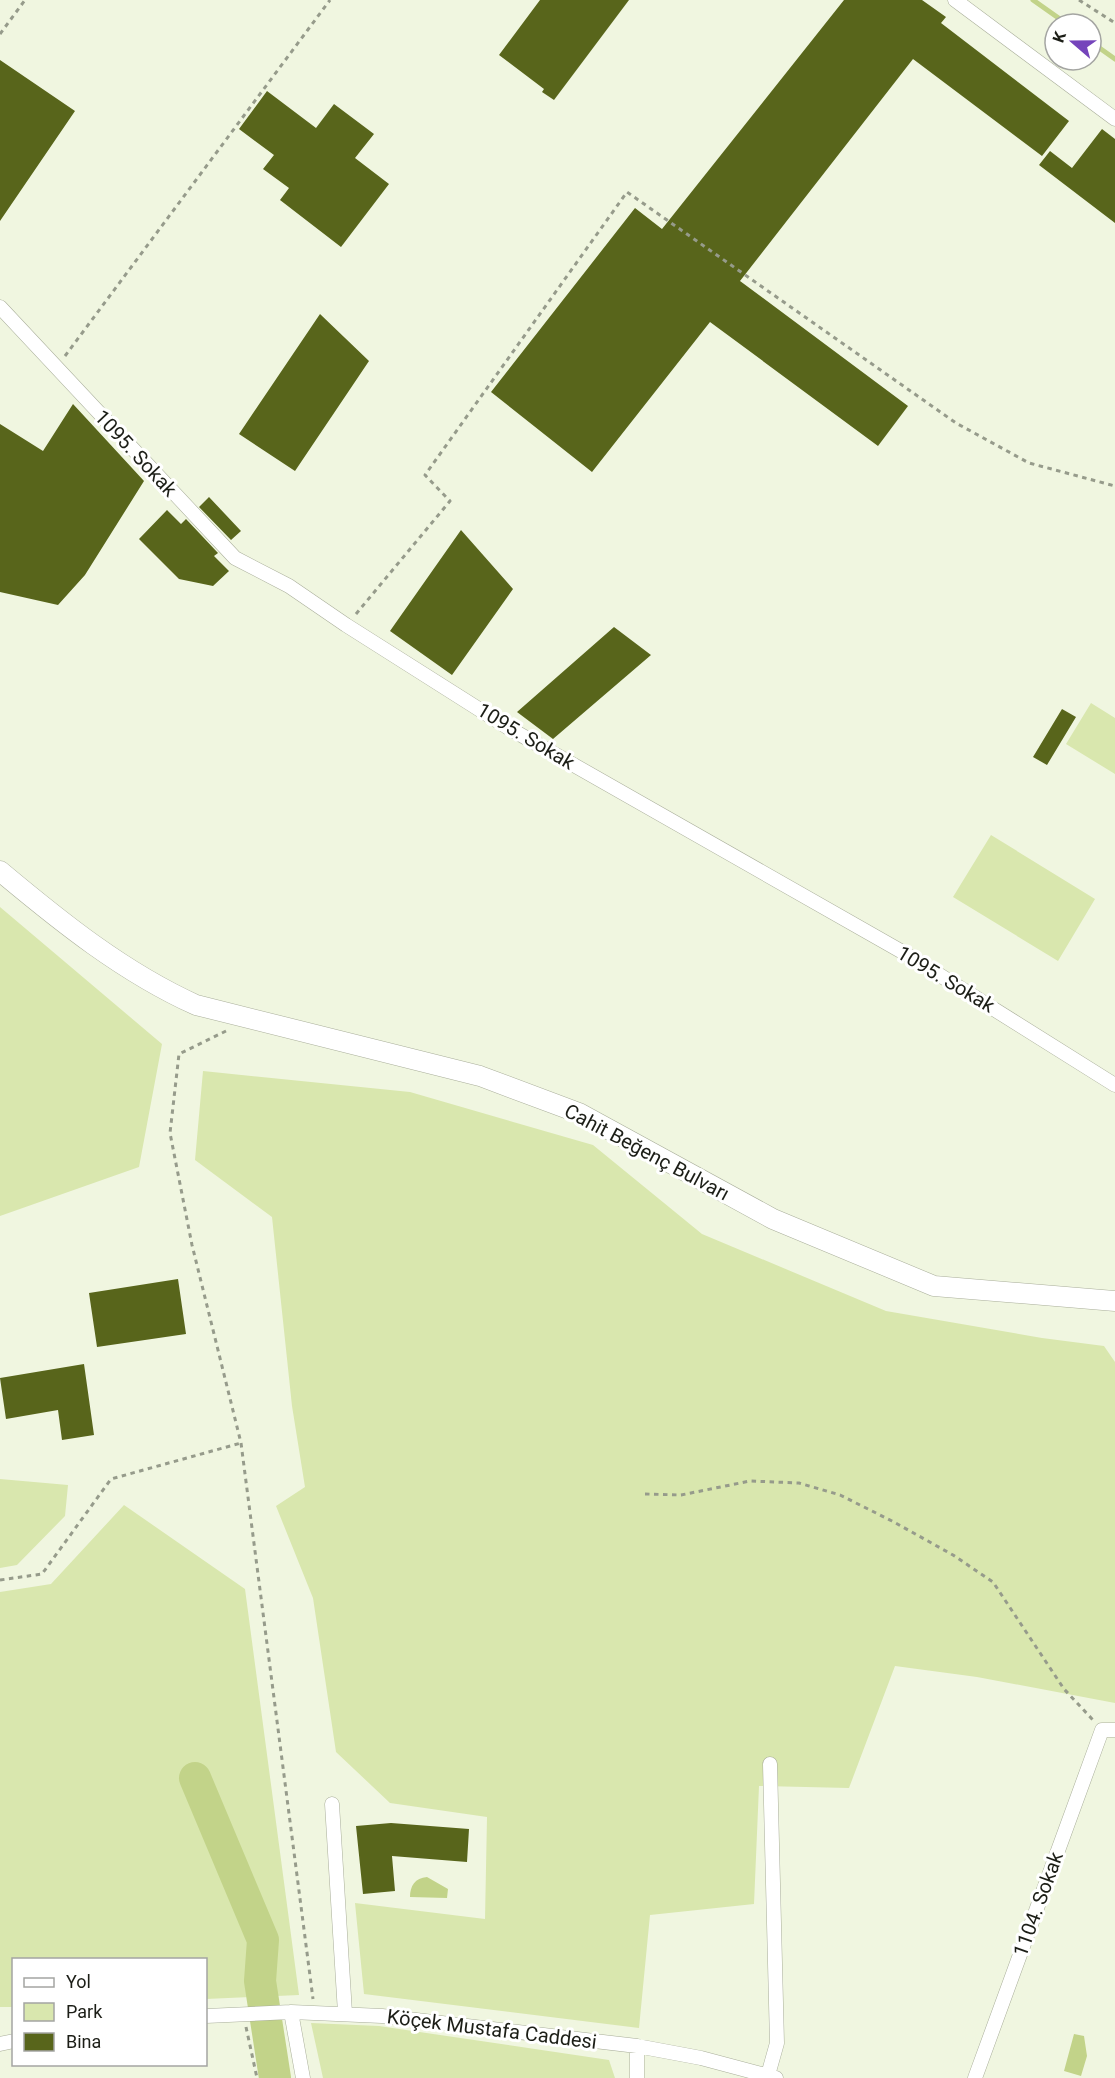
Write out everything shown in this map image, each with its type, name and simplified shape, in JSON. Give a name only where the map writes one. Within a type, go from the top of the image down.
[{"type":"main road","name":"Cahit Beğenç Bulvarı","points":[[0,871],[57,918],[152,985],[196,1005],[248,1020],[480,1076],[579,1113],[773,1219],[934,1286],[1115,1301]]},
{"type":"street","points":[[955,0],[1115,119]]},
{"type":"street","name":"1095. Sokak","points":[[0,307],[235,558],[290,586],[346,625],[507,727],[906,954],[1115,1085]]},
{"type":"street","name":"1104. Sokak","points":[[975,2078],[1108,1730]]},
{"type":"street","points":[[770,1764],[777,2043],[772,2077]]},
{"type":"street","points":[[332,1804],[345,2013]]},
{"type":"street","points":[[291,2012],[303,2078]]},
{"type":"street","name":"Köçek Mustafa Caddesi","points":[[207,2016],[291,2012],[345,2013],[637,2046],[772,2077]]},
{"type":"street","points":[[637,2046],[637,2078]]},
{"type":"path","points":[[0,34],[25,0]]},
{"type":"path","points":[[57,367],[330,0]]},
{"type":"path","points":[[1079,0],[1115,23]]},
{"type":"path","points":[[346,625],[450,501],[425,474],[627,192],[956,423],[1029,463],[1115,486]]},
{"type":"path","points":[[248,1020],[179,1054],[170,1133],[192,1245],[241,1443],[315,2012]]},
{"type":"path","points":[[0,1580],[42,1574],[111,1479],[241,1443]]},
{"type":"path","points":[[645,1494],[681,1495],[750,1481],[800,1483],[840,1495],[892,1521],[953,1555],[993,1582],[1064,1689],[1108,1730]]},
{"type":"path","points":[[243,2014],[257,2078]]},
{"type":"green space","points":[[1091,703],[1115,718],[1115,774],[1066,744]]},
{"type":"green space","points":[[991,835],[1095,899],[1058,961],[953,897]]},
{"type":"green space","points":[[0,907],[162,1044],[139,1167],[0,1216]]},
{"type":"green space","points":[[203,1071],[410,1092],[593,1145],[702,1234],[886,1311],[1042,1338],[1104,1346],[1115,1362],[1115,1703],[977,1677],[895,1666],[849,1788],[759,1786],[754,1904],[650,1915],[639,2028],[364,1994],[355,1903],[485,1919],[487,1817],[390,1803],[336,1752],[313,1598],[276,1506],[305,1487],[292,1406],[272,1217],[195,1160]]},
{"type":"green space","points":[[0,1479],[68,1485],[65,1516],[17,1565],[0,1568]]},
{"type":"green space","points":[[124,1505],[245,1589],[299,1995],[207,1999],[207,1958],[12,1958],[12,2007],[0,2007],[0,1592],[51,1584]]},
{"type":"green space","points":[[311,2023],[379,2026],[609,2060],[615,2078],[323,2078]]},
{"type":"shaded area","points":[[427,1877],[448,1889],[447,1898],[410,1897],[414,1883]]},
{"type":"shaded area","points":[[1074,2034],[1084,2036],[1087,2056],[1081,2076],[1064,2071]]},
{"type":"building","points":[[540,0],[629,0],[554,100],[542,92],[544,89],[499,55]]},
{"type":"building","points":[[844,0],[922,0],[946,17],[941,23],[1069,121],[1042,156],[913,59],[740,281],[908,406],[878,446],[710,322],[592,472],[491,392],[635,208],[662,229]]},
{"type":"building","points":[[0,60],[75,111],[0,221]]},
{"type":"building","points":[[267,91],[316,128],[334,104],[374,134],[355,158],[389,184],[341,247],[280,200],[289,188],[263,169],[274,155],[239,129]]},
{"type":"building","points":[[1102,129],[1115,139],[1115,223],[1039,165],[1050,151],[1072,168]]},
{"type":"building","points":[[320,314],[369,361],[295,471],[239,434]]},
{"type":"building","points":[[73,404],[144,481],[85,575],[58,605],[0,592],[0,424],[43,451]]},
{"type":"building","points":[[209,497],[241,531],[231,540],[199,507]]},
{"type":"building","points":[[167,510],[181,524],[186,519],[218,553],[214,556],[229,571],[213,586],[179,579],[139,539]]},
{"type":"building","points":[[461,530],[513,589],[452,675],[390,631]]},
{"type":"building","points":[[614,627],[651,655],[553,739],[517,712]]},
{"type":"building","points":[[1062,709],[1076,717],[1047,765],[1033,757]]},
{"type":"building","points":[[178,1279],[186,1334],[97,1347],[89,1293]]},
{"type":"building","points":[[84,1364],[94,1435],[62,1440],[58,1410],[6,1419],[0,1378]]},
{"type":"building","points":[[391,1823],[469,1829],[467,1862],[392,1856],[395,1891],[363,1894],[356,1826]]},
{"type":"waterway","points":[[1033,0],[1050,12]]},
{"type":"waterway","points":[[1103,50],[1115,59]]},
{"type":"waterway","points":[[195,1778],[263,1940],[260,1981],[275,2078]]}]
